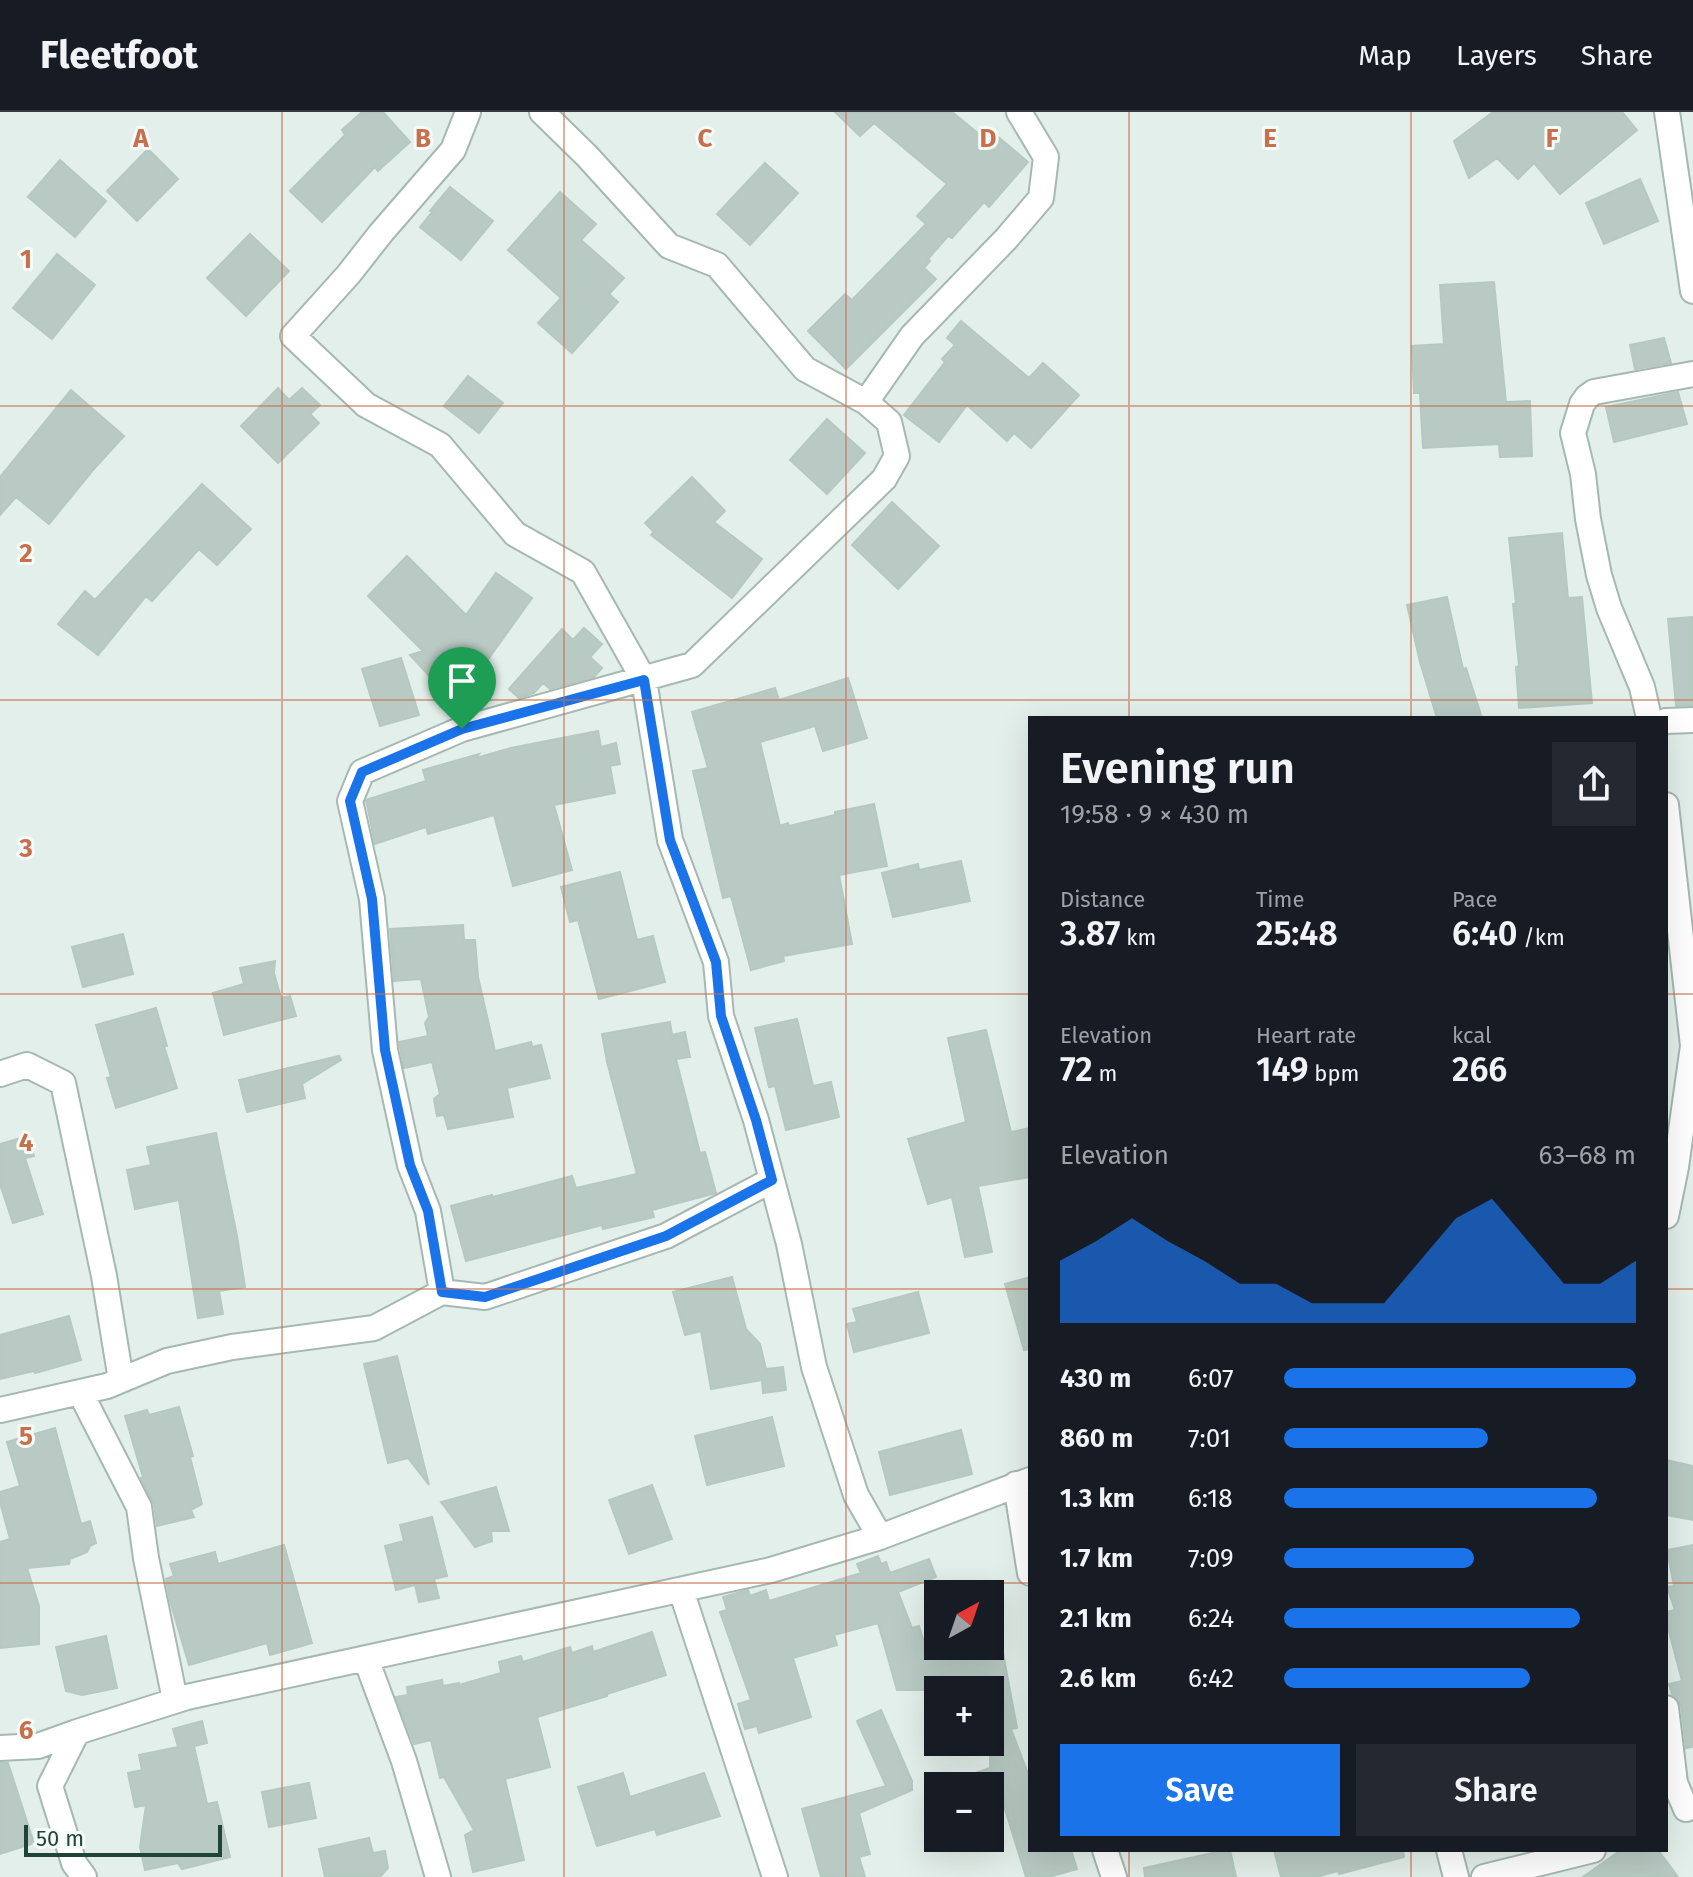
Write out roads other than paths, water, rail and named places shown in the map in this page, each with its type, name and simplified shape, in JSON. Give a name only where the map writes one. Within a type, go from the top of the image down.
[{"type":"street","points":[[453,150],[468,112]]},
{"type":"street","points":[[488,112],[293,336],[366,405],[440,445],[515,534],[583,572],[644,680],[670,840],[716,962],[721,1016],[756,1120],[789,1244],[814,1367],[856,1495],[880,1537]]},
{"type":"street","points":[[442,1292],[428,1211],[410,1165],[385,1050],[372,899],[350,801],[362,772],[462,729],[692,665],[884,479],[897,456],[889,422],[866,402],[805,369],[717,265],[669,246],[542,112]]},
{"type":"street","points":[[866,402],[912,336],[1006,239],[1041,198],[1046,157],[1019,112]]},
{"type":"street","points":[[1667,112],[1693,291]]},
{"type":"street","points":[[1649,716],[1642,687],[1609,608],[1599,575],[1583,474],[1573,433],[1582,404],[1594,392],[1693,374]]},
{"type":"street","points":[[1668,721],[1693,720]]},
{"type":"street","points":[[1668,823],[1693,1046],[1668,1206]]},
{"type":"street","points":[[0,1074],[27,1065],[63,1083],[104,1276],[121,1380]]},
{"type":"street","points":[[0,1410],[107,1386],[167,1361],[232,1347],[374,1328],[442,1292],[485,1297],[666,1236],[772,1180]]},
{"type":"street","points":[[80,1392],[139,1507],[146,1558],[175,1700]]},
{"type":"street","points":[[0,1748],[38,1746],[175,1700],[784,1566],[880,1537],[1023,1482],[1028,1547]]},
{"type":"street","points":[[681,1590],[775,1877]]},
{"type":"street","points":[[366,1659],[404,1761],[438,1877]]},
{"type":"street","points":[[1668,1725],[1675,1783],[1682,1810]]},
{"type":"street","points":[[77,1732],[50,1786],[74,1863],[84,1877]]},
{"type":"street","points":[[1106,1852],[1114,1877]]},
{"type":"street","points":[[1450,1852],[1456,1877]]},
{"type":"street","points":[[1484,1877],[1585,1852]]}]
